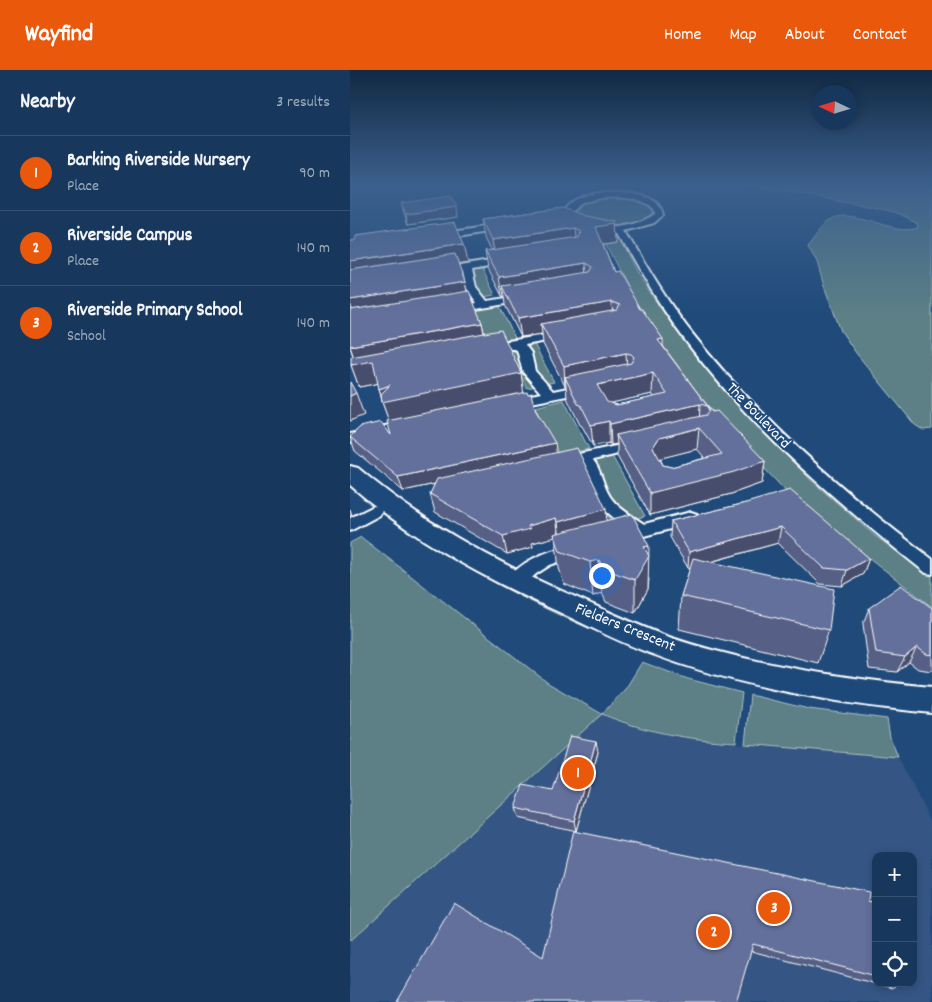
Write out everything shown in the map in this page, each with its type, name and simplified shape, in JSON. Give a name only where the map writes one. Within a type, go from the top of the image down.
[{"type":"street","points":[[425,238],[492,228]]},
{"type":"street","points":[[592,228],[622,230],[628,228]]},
{"type":"street","name":"The Boulevard","points":[[622,230],[646,276],[682,329],[738,396],[811,470],[879,529],[932,568]]},
{"type":"street","points":[[427,274],[521,259]]},
{"type":"street","points":[[466,267],[471,287],[484,305]]},
{"type":"street","points":[[446,311],[541,295]]},
{"type":"street","points":[[478,350],[578,332]]},
{"type":"street","points":[[512,344],[522,348],[529,372],[550,395]]},
{"type":"street","points":[[502,405],[596,386]]},
{"type":"street","points":[[350,438],[426,420]]},
{"type":"street","points":[[550,466],[650,442]]},
{"type":"street","points":[[582,458],[590,464],[595,472],[600,491],[609,506],[641,531]]},
{"type":"street","name":"Fielders Crescent","points":[[350,473],[369,491],[408,519],[475,561],[516,582],[641,638],[703,658],[784,678],[859,691],[932,700]]},
{"type":"street","points":[[350,525],[374,510]]},
{"type":"street","points":[[516,582],[525,573],[548,558],[705,514]]},
{"type":"shaded area","points":[[361,537],[548,683],[591,708],[626,724],[709,741],[898,757],[932,824],[932,1002],[350,1002],[350,543]]},
{"type":"green space","points":[[821,228],[932,228],[932,429],[923,430],[915,425],[856,353],[841,331],[817,262],[808,245]]},
{"type":"green space","points":[[601,235],[618,235],[638,275],[666,316],[703,363],[756,424],[812,481],[875,536],[932,576],[932,607],[791,497],[723,424],[677,368],[636,304]]},
{"type":"green space","points":[[482,268],[495,295],[472,299],[460,272]]},
{"type":"green space","points":[[499,305],[515,338],[489,343],[475,309]]},
{"type":"green space","points":[[534,344],[554,382],[527,388],[508,349]]},
{"type":"green space","points":[[564,400],[589,449],[558,456],[535,407]]},
{"type":"green space","points":[[612,456],[645,516],[612,525],[582,464]]},
{"type":"green space","points":[[361,537],[548,683],[602,714],[350,941],[350,543]]},
{"type":"green space","points":[[464,560],[625,643],[583,626],[520,596],[459,563]]},
{"type":"green space","points":[[642,662],[688,679],[742,693],[736,742],[667,734],[634,726],[602,714],[626,688]]},
{"type":"green space","points":[[750,695],[809,709],[887,719],[890,737],[898,757],[745,744]]},
{"type":"building","points":[[409,228],[458,228],[464,244],[350,261],[350,240],[355,240],[355,236]]},
{"type":"building","points":[[488,228],[570,228],[493,240]]},
{"type":"building","points":[[574,228],[597,228],[614,272],[618,271],[640,309],[642,309],[663,339],[658,340],[712,412],[717,411],[765,461],[734,472],[650,493],[616,435],[706,415],[709,411],[707,406],[700,404],[610,424],[609,421],[591,425],[565,377],[631,363],[634,357],[626,353],[564,366],[541,324],[617,310],[620,305],[612,302],[518,318],[502,286],[590,272],[593,267],[586,263],[499,277],[485,251],[577,237],[579,231]],"holes":[[[653,373],[667,394],[617,405],[607,402],[597,385]],[[699,428],[722,454],[671,467],[663,465],[653,447],[659,438]]]},
{"type":"building","points":[[455,254],[465,282],[350,300],[350,270]]},
{"type":"building","points":[[469,291],[482,323],[350,346],[350,310]]},
{"type":"building","points":[[501,330],[521,373],[382,402],[381,394],[390,385],[379,389],[373,361],[351,365],[351,357]]},
{"type":"building","points":[[350,382],[356,393],[350,396]]},
{"type":"building","points":[[527,392],[531,394],[536,411],[555,443],[398,477],[350,437],[360,427],[381,422],[391,435],[387,421]]},
{"type":"building","points":[[577,448],[606,509],[558,522],[556,518],[528,526],[530,529],[503,536],[430,494],[437,479]]},
{"type":"building","points":[[790,490],[869,558],[847,570],[824,568],[781,527],[689,552],[671,521],[746,503]]},
{"type":"building","points":[[632,514],[649,546],[644,547],[649,556],[635,580],[604,569],[599,560],[590,562],[560,551],[554,534]]},
{"type":"building","points":[[693,558],[834,589],[829,630],[681,596]]},
{"type":"building","points":[[901,585],[932,608],[932,655],[926,654],[917,647],[905,657],[876,653],[869,608]]},
{"type":"building","points":[[570,736],[596,741],[574,821],[515,808],[523,785],[553,791]]},
{"type":"building","points":[[573,831],[869,892],[868,901],[872,902],[872,975],[753,944],[736,1002],[397,1002],[454,903],[543,957]]},
{"type":"place","name":"Barking Riverside Nursery","points":[[578,773]]},
{"type":"place","name":"Riverside Primary School","points":[[774,908]]},
{"type":"place","name":"Riverside Campus","points":[[714,932]]}]
